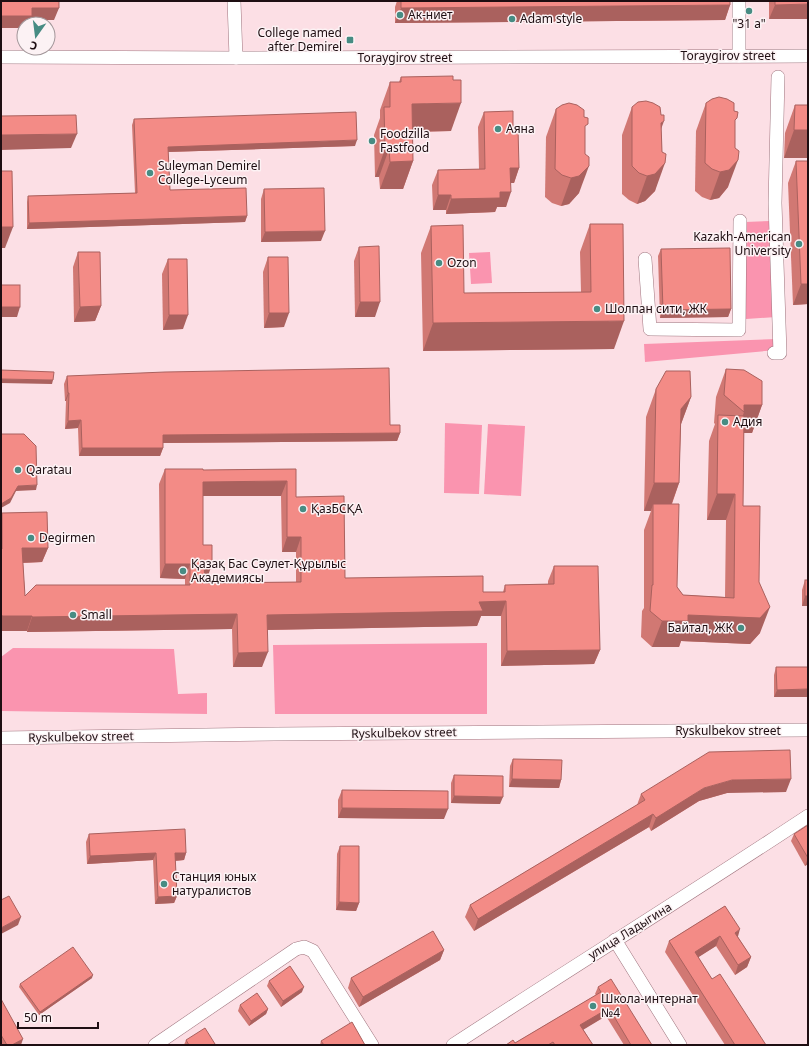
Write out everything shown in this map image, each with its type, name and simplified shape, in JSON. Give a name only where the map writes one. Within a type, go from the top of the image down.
[{"type":"street","points":[[234,1],[236,58]]},
{"type":"street","points":[[739,1],[739,56]]},
{"type":"street","name":"Toraygirov street","points":[[1,57],[595,58],[808,56]]},
{"type":"street","points":[[774,354],[780,353],[775,203],[778,77]]},
{"type":"street","points":[[646,259],[650,329],[739,330],[740,221]]},
{"type":"street","name":"Ryskulbekov street","points":[[1,738],[283,734],[808,730]]},
{"type":"street","name":"улица Ладыгина","points":[[453,1045],[615,940],[716,877],[808,816]]},
{"type":"street","points":[[615,940],[680,1045]]},
{"type":"street","points":[[155,1045],[296,949],[304,947],[313,951],[372,1045]]},
{"type":"shaded area","points":[[771,221],[776,317],[746,319],[745,222]]},
{"type":"shaded area","points":[[490,252],[492,283],[471,284],[469,253]]},
{"type":"shaded area","points":[[777,339],[777,350],[645,362],[644,344]]},
{"type":"shaded area","points":[[445,423],[482,425],[479,494],[444,493]]},
{"type":"shaded area","points":[[488,424],[525,426],[521,496],[484,494]]},
{"type":"shaded area","points":[[487,643],[487,714],[275,714],[273,645]]},
{"type":"shaded area","points":[[13,648],[174,649],[178,694],[207,693],[207,714],[1,711],[1,657]]},
{"type":"building","points":[[1,1],[59,1],[59,8],[32,8],[32,16],[1,16]]},
{"type":"building","points":[[401,1],[730,1],[730,5],[401,8]]},
{"type":"building","points":[[775,1],[808,1],[808,4],[775,5]]},
{"type":"building","points":[[453,76],[453,80],[461,80],[461,103],[412,104],[413,161],[390,162],[389,149],[385,149],[384,107],[390,107],[390,82],[401,82],[401,77]]},
{"type":"building","points":[[719,97],[734,103],[734,111],[738,112],[735,120],[735,148],[739,151],[738,160],[729,170],[720,172],[712,169],[705,163],[706,103]]},
{"type":"building","points":[[646,101],[660,107],[661,115],[664,115],[664,121],[661,123],[662,152],[666,154],[665,163],[655,174],[647,176],[639,173],[632,166],[632,107],[638,102]]},
{"type":"building","points":[[569,103],[577,105],[584,110],[584,117],[588,118],[588,124],[585,126],[585,154],[589,157],[589,166],[579,176],[571,178],[562,175],[555,169],[556,109]]},
{"type":"building","points":[[795,105],[808,105],[808,130],[794,130]]},
{"type":"building","points":[[513,111],[513,128],[518,128],[519,168],[510,168],[511,192],[500,192],[500,198],[451,199],[451,195],[438,195],[438,170],[485,169],[484,112]]},
{"type":"building","name":"Suleyman Demirel College-Lyceum","points":[[356,112],[357,140],[168,147],[170,190],[246,188],[247,216],[29,223],[28,196],[137,193],[134,119]]},
{"type":"building","points":[[76,115],[77,134],[1,135],[1,116]]},
{"type":"building","points":[[796,161],[808,161],[808,284],[801,284]]},
{"type":"building","points":[[1,171],[12,171],[13,227],[1,227]]},
{"type":"building","points":[[324,188],[325,231],[265,232],[264,189]]},
{"type":"building","points":[[590,224],[623,224],[624,321],[433,323],[431,226],[463,225],[464,293],[591,292]]},
{"type":"building","points":[[379,246],[380,302],[360,302],[359,247]]},
{"type":"building","points":[[730,248],[731,309],[663,310],[661,249]]},
{"type":"building","points":[[78,252],[100,252],[101,306],[80,307]]},
{"type":"building","points":[[268,257],[288,257],[289,313],[269,313]]},
{"type":"building","points":[[168,259],[187,259],[188,315],[169,315]]},
{"type":"building","points":[[1,285],[20,285],[20,307],[1,307]]},
{"type":"building","points":[[389,368],[390,425],[400,425],[400,433],[163,435],[163,448],[82,448],[81,420],[68,421],[69,393],[67,376],[165,372]]},
{"type":"building","points":[[726,369],[744,370],[762,381],[762,405],[744,405],[744,412],[724,395]]},
{"type":"building","points":[[1,370],[54,372],[53,380],[1,379]]},
{"type":"building","points":[[666,371],[690,371],[691,397],[681,409],[679,483],[654,483],[656,389]]},
{"type":"building","points":[[718,415],[744,416],[743,506],[760,506],[759,582],[770,607],[760,618],[688,615],[688,621],[662,621],[650,611],[653,585],[653,504],[679,504],[677,587],[683,595],[734,598],[735,494],[717,494]]},
{"type":"building","name":"Qaratau","points":[[1,434],[24,434],[36,446],[37,485],[18,486],[11,498],[1,504]]},
{"type":"building","name":"Қазақ Бас Сәулет-Құрылыс Академиясы","points":[[165,469],[296,469],[296,497],[344,496],[345,578],[483,576],[483,592],[505,592],[505,585],[554,584],[554,566],[598,566],[600,650],[507,651],[506,601],[479,602],[483,611],[267,615],[268,652],[238,653],[237,614],[32,617],[2,616],[1,613],[2,513],[47,512],[48,548],[22,548],[25,596],[36,585],[190,585],[190,564],[165,564]],"holes":[[[287,481],[287,537],[301,537],[301,582],[205,583],[204,564],[212,564],[212,545],[203,545],[203,482]]]},
{"type":"building","points":[[805,580],[808,580],[808,596],[805,596]]},
{"type":"building","points":[[776,667],[808,667],[808,689],[777,690]]},
{"type":"building","points":[[790,750],[791,779],[732,780],[704,788],[656,818],[653,814],[478,919],[470,905],[645,800],[641,794],[709,752]]},
{"type":"building","points":[[513,759],[562,760],[561,780],[512,779]]},
{"type":"building","points":[[454,775],[503,776],[503,797],[454,796]]},
{"type":"building","points":[[342,790],[448,791],[448,809],[342,808]]},
{"type":"building","points":[[808,825],[808,858],[794,834]]},
{"type":"building","name":"Станция юных натуралистов","points":[[185,829],[186,853],[175,853],[177,896],[158,897],[156,853],[90,856],[89,834]]},
{"type":"building","points":[[340,846],[359,846],[359,903],[339,902]]},
{"type":"building","points":[[9,896],[21,917],[1,928],[1,900]]},
{"type":"building","points":[[725,906],[740,929],[735,933],[751,957],[738,965],[720,936],[695,952],[712,979],[720,974],[766,1045],[735,1045],[669,941]]},
{"type":"building","points":[[433,931],[444,950],[363,997],[351,978]]},
{"type":"building","points":[[73,947],[93,975],[40,1012],[20,984]]},
{"type":"building","points":[[290,966],[304,987],[283,1001],[269,981]]},
{"type":"building","points":[[611,979],[652,1045],[631,1045],[609,1008],[580,1025],[593,1045],[555,1045],[553,1042],[548,1045],[506,1045],[513,1040],[515,1043],[601,992],[598,987]]},
{"type":"building","points":[[257,993],[268,1009],[251,1021],[240,1005]]},
{"type":"building","points":[[1,999],[23,1039],[12,1045],[7,1045],[1,1035]]},
{"type":"building","points":[[352,1022],[365,1045],[324,1045],[321,1041]]},
{"type":"building","points":[[205,1028],[215,1044],[189,1045],[186,1040]]},
{"type":"place","name":"\"31 а\"","points":[[749,11]]},
{"type":"place","name":"Ак-ниет","points":[[400,15]]},
{"type":"place","name":"Adam style","points":[[512,19]]},
{"type":"place","name":"College named after Demirel","points":[[350,40]]},
{"type":"place","name":"Аяна","points":[[498,129]]},
{"type":"place","name":"Foodzilla Fastfood","points":[[372,141]]},
{"type":"place","name":"Suleyman Demirel College-Lyceum","points":[[150,173]]},
{"type":"place","name":"Kazakh-American University","points":[[799,244]]},
{"type":"place","name":"Ozon","points":[[439,263]]},
{"type":"place","name":"Шолпан сити, ЖК","points":[[597,309]]},
{"type":"place","name":"Адия","points":[[725,422]]},
{"type":"place","name":"Qaratau","points":[[18,470]]},
{"type":"place","name":"ҚазБСҚА","points":[[303,509]]},
{"type":"place","name":"Degirmen","points":[[31,538]]},
{"type":"place","name":"Қазақ Бас Сәулет-Құрылыс Академиясы","points":[[183,571]]},
{"type":"place","name":"Small","points":[[73,615]]},
{"type":"place","name":"Байтал, ЖК","points":[[741,628]]},
{"type":"place","name":"Станция юных натуралистов","points":[[164,884]]},
{"type":"place","name":"Школа-интернат №4","points":[[593,1006]]}]
